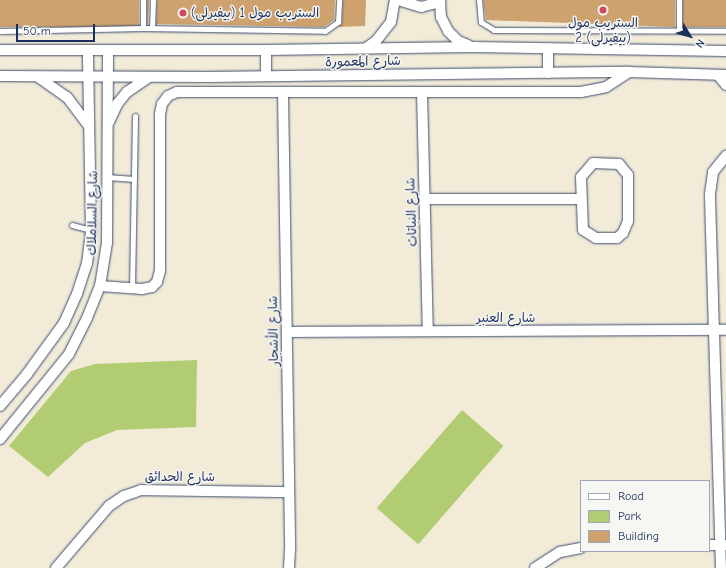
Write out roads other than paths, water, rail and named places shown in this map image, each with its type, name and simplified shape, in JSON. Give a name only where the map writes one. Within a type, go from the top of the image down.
[{"type":"street","points":[[366,48],[380,37],[391,22],[396,0],[422,7],[440,1],[441,17],[448,31],[458,41],[472,47]]},
{"type":"street","name":"شارع المعمورة","points":[[0,50],[266,50],[472,47],[726,51]]},
{"type":"street","points":[[548,49],[548,73]]},
{"type":"street","name":"شارع السلاملاك","points":[[0,406],[28,374],[64,323],[77,294],[87,264],[91,230],[88,139],[88,50]]},
{"type":"street","points":[[266,50],[266,76]]},
{"type":"street","name":"شارع السلاملاك","points":[[0,439],[69,354],[87,318],[100,286],[107,244],[108,51]]},
{"type":"street","points":[[100,286],[132,289],[152,287],[157,282],[160,271],[162,104],[168,96],[177,92],[581,92],[606,87],[629,72]]},
{"type":"street","name":"شارع المعمورة","points":[[0,76],[207,77],[629,72],[722,75]]},
{"type":"street","points":[[722,75],[726,85]]},
{"type":"street","points":[[38,77],[67,97],[88,126]]},
{"type":"street","points":[[88,139],[107,132],[118,103],[137,83],[149,77]]},
{"type":"street","points":[[207,77],[207,91]]},
{"type":"street","name":"شارع النباتات","points":[[422,92],[428,331]]},
{"type":"street","name":"شارع الأشجار","points":[[283,93],[289,492],[288,568]]},
{"type":"street","points":[[721,568],[723,545],[711,182],[713,172],[726,156]]},
{"type":"street","points":[[593,163],[619,164],[623,167],[628,175],[628,221],[623,234],[617,238],[596,238],[586,234],[583,230],[581,199],[581,177],[593,163]]},
{"type":"street","points":[[425,199],[581,199]]},
{"type":"street","name":"شارع العنبر","points":[[287,332],[726,330]]},
{"type":"street","name":"شارع الحدائق","points":[[56,568],[109,506],[124,496],[141,490],[289,492]]},
{"type":"street","points":[[710,546],[723,545]]},
{"type":"street","points":[[535,568],[560,552],[580,548]]},
{"type":"lane","points":[[143,0],[143,28]]},
{"type":"lane","points":[[152,28],[153,0]]},
{"type":"lane","points":[[0,31],[143,28],[325,31],[338,22],[339,0]]},
{"type":"lane","points":[[479,0],[481,22],[494,30],[726,31]]},
{"type":"lane","points":[[679,0],[679,30]]},
{"type":"lane","points":[[132,289],[135,116]]},
{"type":"lane","points":[[107,177],[134,179]]},
{"type":"lane","points":[[72,225],[91,230]]},
{"type":"place","name":"الستريب مول 2 (بيفيرلى)","points":[[603,10]]},
{"type":"place","name":"الستريب مول 1 (بيفيرلى)","points":[[183,13]]}]
